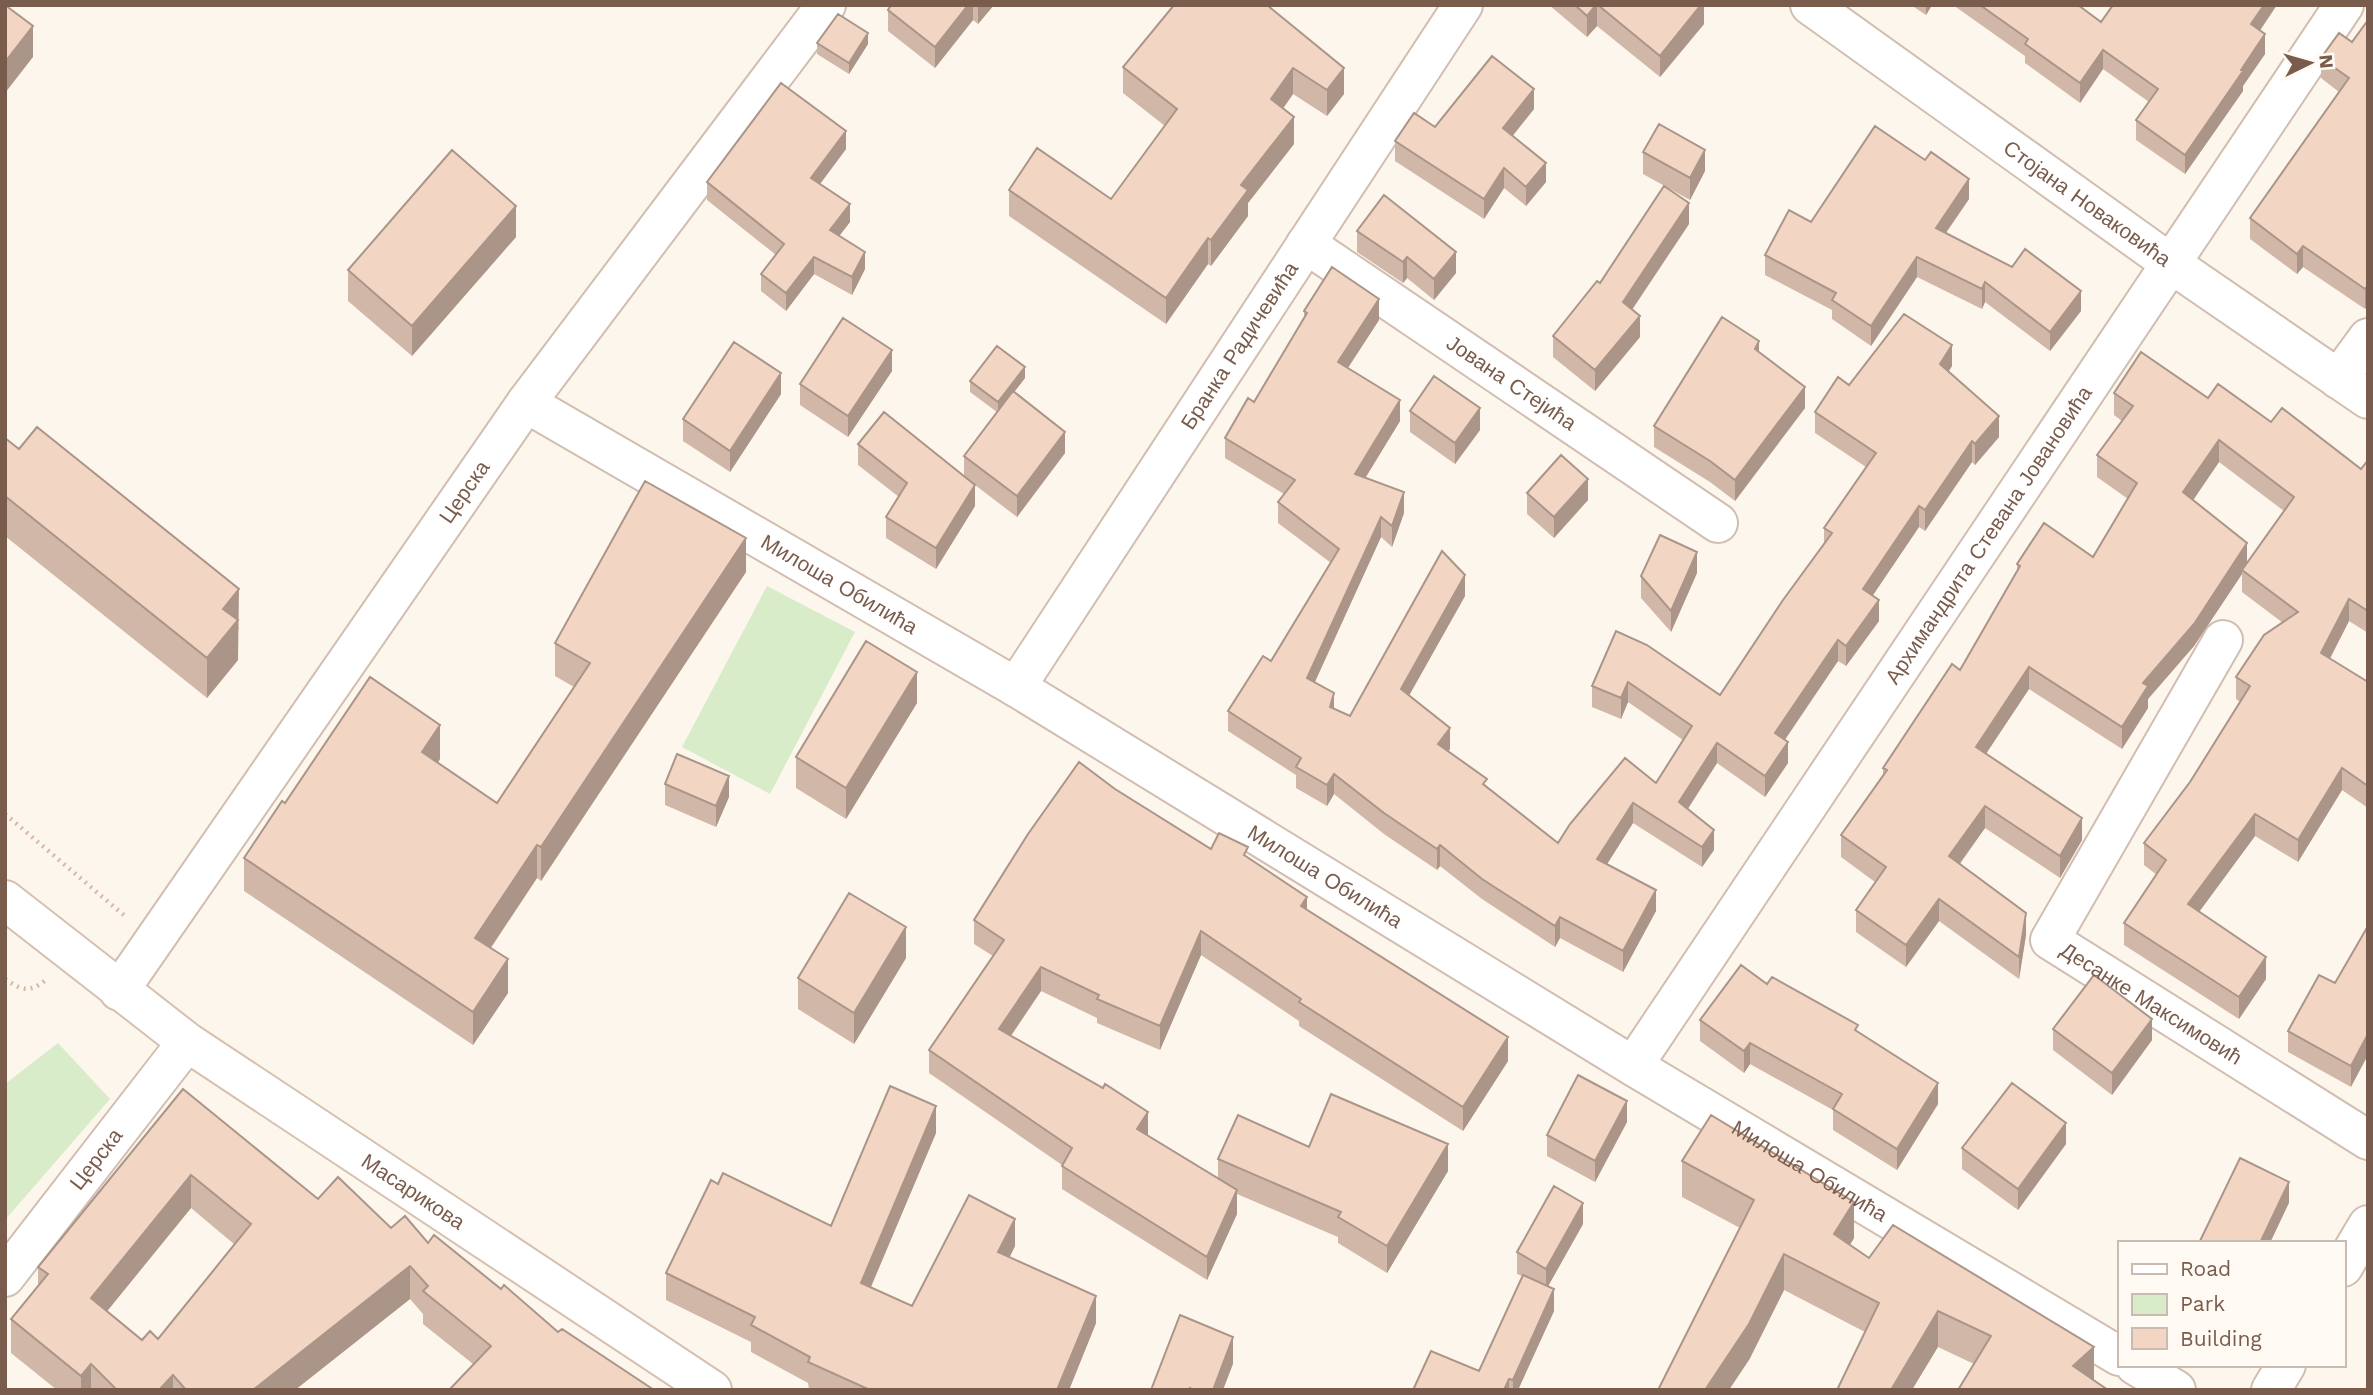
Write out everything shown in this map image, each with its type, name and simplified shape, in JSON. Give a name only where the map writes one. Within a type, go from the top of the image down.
[{"type":"street","name":"Церска","points":[[119,991],[526,403],[826,5]]},
{"type":"street","name":"Бранка Радичевића","points":[[1016,687],[1463,5]]},
{"type":"street","name":"Стојана Новаковића","points":[[1810,5],[2170,263],[2353,389]]},
{"type":"street","name":"Архимандрита Стевана Јовановића","points":[[1633,1066],[2344,5]]},
{"type":"street","name":"Јована Стејића","points":[[1306,244],[1718,523]]},
{"type":"street","points":[[2353,389],[2368,338]]},
{"type":"street","name":"Милоша Обилића","points":[[526,403],[1016,687],[1633,1066],[2118,1355]]},
{"type":"street","name":"Десанке Максимовић","points":[[2223,640],[2050,940],[2368,1140]]},
{"type":"street","name":"Масарикова","points":[[5,900],[187,1042],[712,1390]]},
{"type":"street","name":"Церска","points":[[5,1278],[187,1042]]},
{"type":"street","points":[[2345,1264],[2368,1225]]},
{"type":"street","points":[[2138,1367],[2176,1390]]},
{"type":"street","points":[[2271,1390],[2285,1367]]},
{"type":"path","points":[[5,814],[153,940]]},
{"type":"green space","points":[[767,586],[855,632],[770,794],[682,747]]},
{"type":"green space","points":[[58,1043],[110,1099],[5,1220],[5,1084]]},
{"type":"building","points":[[5,5],[33,26],[5,62]]},
{"type":"building","points":[[891,5],[968,5],[935,47],[888,10]]},
{"type":"building","points":[[1174,5],[1267,5],[1344,68],[1327,90],[1293,68],[1271,99],[1294,117],[1241,185],[1248,190],[1211,240],[1208,238],[1166,298],[1009,190],[1037,148],[1111,199],[1177,109],[1123,67]]},
{"type":"building","points":[[1575,5],[1596,5],[1587,16]]},
{"type":"building","points":[[1598,5],[1701,5],[1660,56]]},
{"type":"building","points":[[1980,5],[2078,5],[2101,22],[2113,5],[2264,5],[2251,24],[2265,34],[2185,155],[2136,120],[2158,89],[2103,50],[2080,83],[2025,44],[2028,39]]},
{"type":"building","points":[[838,14],[868,33],[849,63],[817,43]]},
{"type":"building","points":[[2368,20],[2368,285],[2365,289],[2303,246],[2297,254],[2250,218],[2349,78],[2321,58],[2339,33],[2352,42]]},
{"type":"building","points":[[1492,56],[1534,89],[1503,128],[1546,163],[1526,187],[1504,168],[1484,199],[1395,141],[1414,113],[1435,127]]},
{"type":"building","points":[[781,83],[846,131],[811,178],[850,204],[830,230],[865,252],[852,277],[814,257],[786,293],[761,274],[784,244],[707,182]]},
{"type":"building","points":[[1659,124],[1705,150],[1690,178],[1643,152]]},
{"type":"building","points":[[1875,126],[1925,160],[1931,152],[1969,179],[1936,228],[2012,267],[2025,249],[2081,291],[2050,332],[1985,282],[1982,289],[1917,257],[1871,326],[1832,300],[1836,293],[1765,255],[1789,210],[1811,222]]},
{"type":"building","points":[[452,150],[516,206],[412,326],[348,270]]},
{"type":"building","points":[[1664,186],[1689,203],[1623,302],[1640,316],[1595,370],[1553,336],[1597,281],[1600,283]]},
{"type":"building","points":[[1384,195],[1456,252],[1434,279],[1407,257],[1403,262],[1357,231]]},
{"type":"building","points":[[1332,267],[1379,299],[1338,362],[1400,400],[1355,474],[1404,492],[1392,526],[1381,517],[1307,678],[1334,693],[1330,707],[1350,716],[1442,551],[1465,575],[1401,689],[1450,728],[1438,744],[1487,779],[1483,784],[1558,843],[1570,824],[1625,758],[1656,783],[1692,726],[1628,682],[1621,698],[1592,686],[1616,631],[1647,645],[1720,695],[1783,600],[1832,533],[1824,528],[1876,453],[1815,412],[1838,377],[1849,385],[1904,314],[1952,345],[1940,364],[1999,416],[1975,444],[1972,441],[1925,510],[1919,506],[1863,589],[1879,600],[1846,646],[1838,640],[1775,733],[1788,742],[1765,776],[1717,743],[1679,802],[1714,830],[1702,847],[1633,803],[1597,859],[1656,890],[1623,951],[1560,917],[1555,926],[1482,879],[1440,845],[1437,849],[1384,813],[1334,774],[1327,785],[1296,767],[1301,758],[1228,711],[1263,656],[1271,661],[1339,549],[1278,502],[1295,480],[1225,438],[1248,398],[1254,402],[1307,313],[1304,311]]},
{"type":"building","points":[[1722,317],[1759,341],[1755,349],[1805,387],[1735,480],[1654,426]]},
{"type":"building","points":[[843,318],[892,350],[848,416],[800,384]]},
{"type":"building","points":[[734,342],[781,373],[730,451],[683,419]]},
{"type":"building","points":[[997,346],[1025,367],[998,402],[970,381]]},
{"type":"building","points":[[2141,352],[2208,398],[2218,384],[2271,422],[2282,408],[2361,469],[2368,460],[2368,611],[2349,599],[2321,653],[2368,682],[2368,786],[2342,768],[2298,840],[2255,814],[2188,904],[2266,957],[2239,997],[2124,923],[2166,860],[2144,843],[2190,782],[2250,686],[2236,677],[2264,635],[2298,612],[2242,570],[2294,497],[2219,440],[2183,492],[2247,543],[2194,624],[2143,683],[2148,686],[2122,727],[2029,667],[1976,747],[2082,818],[2060,856],[1985,806],[1949,856],[2026,913],[2019,957],[1939,899],[1906,945],[1856,910],[1886,867],[1841,835],[1887,770],[1883,768],[1952,664],[1960,670],[2020,566],[2017,564],[2044,523],[2093,557],[2137,483],[2097,455],[2133,406],[2114,393]]},
{"type":"building","points":[[1434,376],[1480,408],[1455,443],[1410,411]]},
{"type":"building","points":[[1013,391],[1065,432],[1017,496],[964,456]]},
{"type":"building","points":[[884,412],[975,485],[936,548],[886,517],[907,483],[858,444]]},
{"type":"building","points":[[37,427],[239,589],[223,609],[238,620],[207,658],[5,496],[5,438],[19,449]]},
{"type":"building","points":[[1561,455],[1588,479],[1554,517],[1527,493]]},
{"type":"building","points":[[645,481],[746,538],[541,847],[537,845],[475,938],[508,959],[473,1012],[244,858],[282,801],[285,803],[370,677],[440,725],[422,752],[497,803],[590,663],[555,643]]},
{"type":"building","points":[[1660,535],[1697,552],[1671,611],[1641,576]]},
{"type":"building","points":[[866,641],[917,672],[846,788],[796,757]]},
{"type":"building","points":[[677,754],[729,776],[716,806],[665,784]]},
{"type":"building","points":[[1079,762],[1115,789],[1211,849],[1219,833],[1248,847],[1244,855],[1307,897],[1301,906],[1508,1037],[1463,1107],[1299,1002],[1301,999],[1201,931],[1160,1026],[1097,999],[1099,995],[1041,967],[999,1029],[1103,1088],[1105,1084],[1148,1112],[1137,1129],[1237,1190],[1207,1257],[1062,1166],[1072,1148],[929,1050],[1004,940],[974,920],[1028,834]]},
{"type":"building","points":[[849,893],[906,927],[854,1013],[798,978]]},
{"type":"building","points":[[2368,926],[2368,1034],[2351,1066],[2288,1031],[2319,975],[2335,983]]},
{"type":"building","points":[[1741,965],[1767,984],[1772,977],[1858,1025],[1855,1030],[1938,1083],[1897,1149],[1833,1109],[1842,1094],[1750,1043],[1744,1051],[1700,1020]]},
{"type":"building","points":[[2094,975],[2152,1019],[2112,1073],[2053,1029]]},
{"type":"building","points":[[1578,1075],[1627,1101],[1595,1161],[1547,1135]]},
{"type":"building","points":[[2012,1083],[2066,1123],[2018,1189],[1962,1148]]},
{"type":"building","points":[[890,1086],[936,1106],[861,1283],[912,1306],[969,1195],[1015,1219],[998,1252],[1096,1296],[1057,1390],[870,1390],[808,1362],[810,1357],[751,1325],[755,1317],[666,1273],[711,1180],[718,1184],[723,1173],[831,1226]]},
{"type":"building","points":[[183,1089],[318,1199],[338,1177],[391,1228],[405,1216],[428,1243],[434,1235],[501,1289],[504,1285],[558,1332],[562,1329],[654,1390],[449,1390],[491,1346],[423,1291],[428,1286],[410,1266],[253,1390],[186,1390],[173,1375],[159,1390],[117,1390],[91,1364],[81,1376],[11,1319],[48,1274],[38,1267]],"holes":[[[191,1175],[251,1224],[158,1339],[150,1331],[142,1340],[91,1298]]]},
{"type":"building","points":[[1331,1094],[1448,1144],[1387,1246],[1338,1217],[1341,1212],[1218,1159],[1238,1115],[1309,1147]]},
{"type":"building","points":[[1711,1115],[1854,1202],[1834,1234],[1869,1258],[1893,1225],[2094,1347],[2073,1366],[2108,1390],[1958,1390],[1991,1336],[1938,1311],[1891,1390],[1837,1390],[1879,1303],[1784,1254],[1749,1324],[1705,1390],[1658,1390],[1754,1200],[1682,1161]]},
{"type":"building","points":[[2240,1158],[2289,1182],[2261,1241],[2200,1241]]},
{"type":"building","points":[[1554,1186],[1583,1203],[1546,1269],[1517,1252]]},
{"type":"building","points":[[1523,1275],[1554,1289],[1513,1380],[1509,1379],[1504,1390],[1413,1390],[1431,1351],[1479,1371]]},
{"type":"building","points":[[1180,1315],[1233,1337],[1213,1390],[1151,1390]]}]
